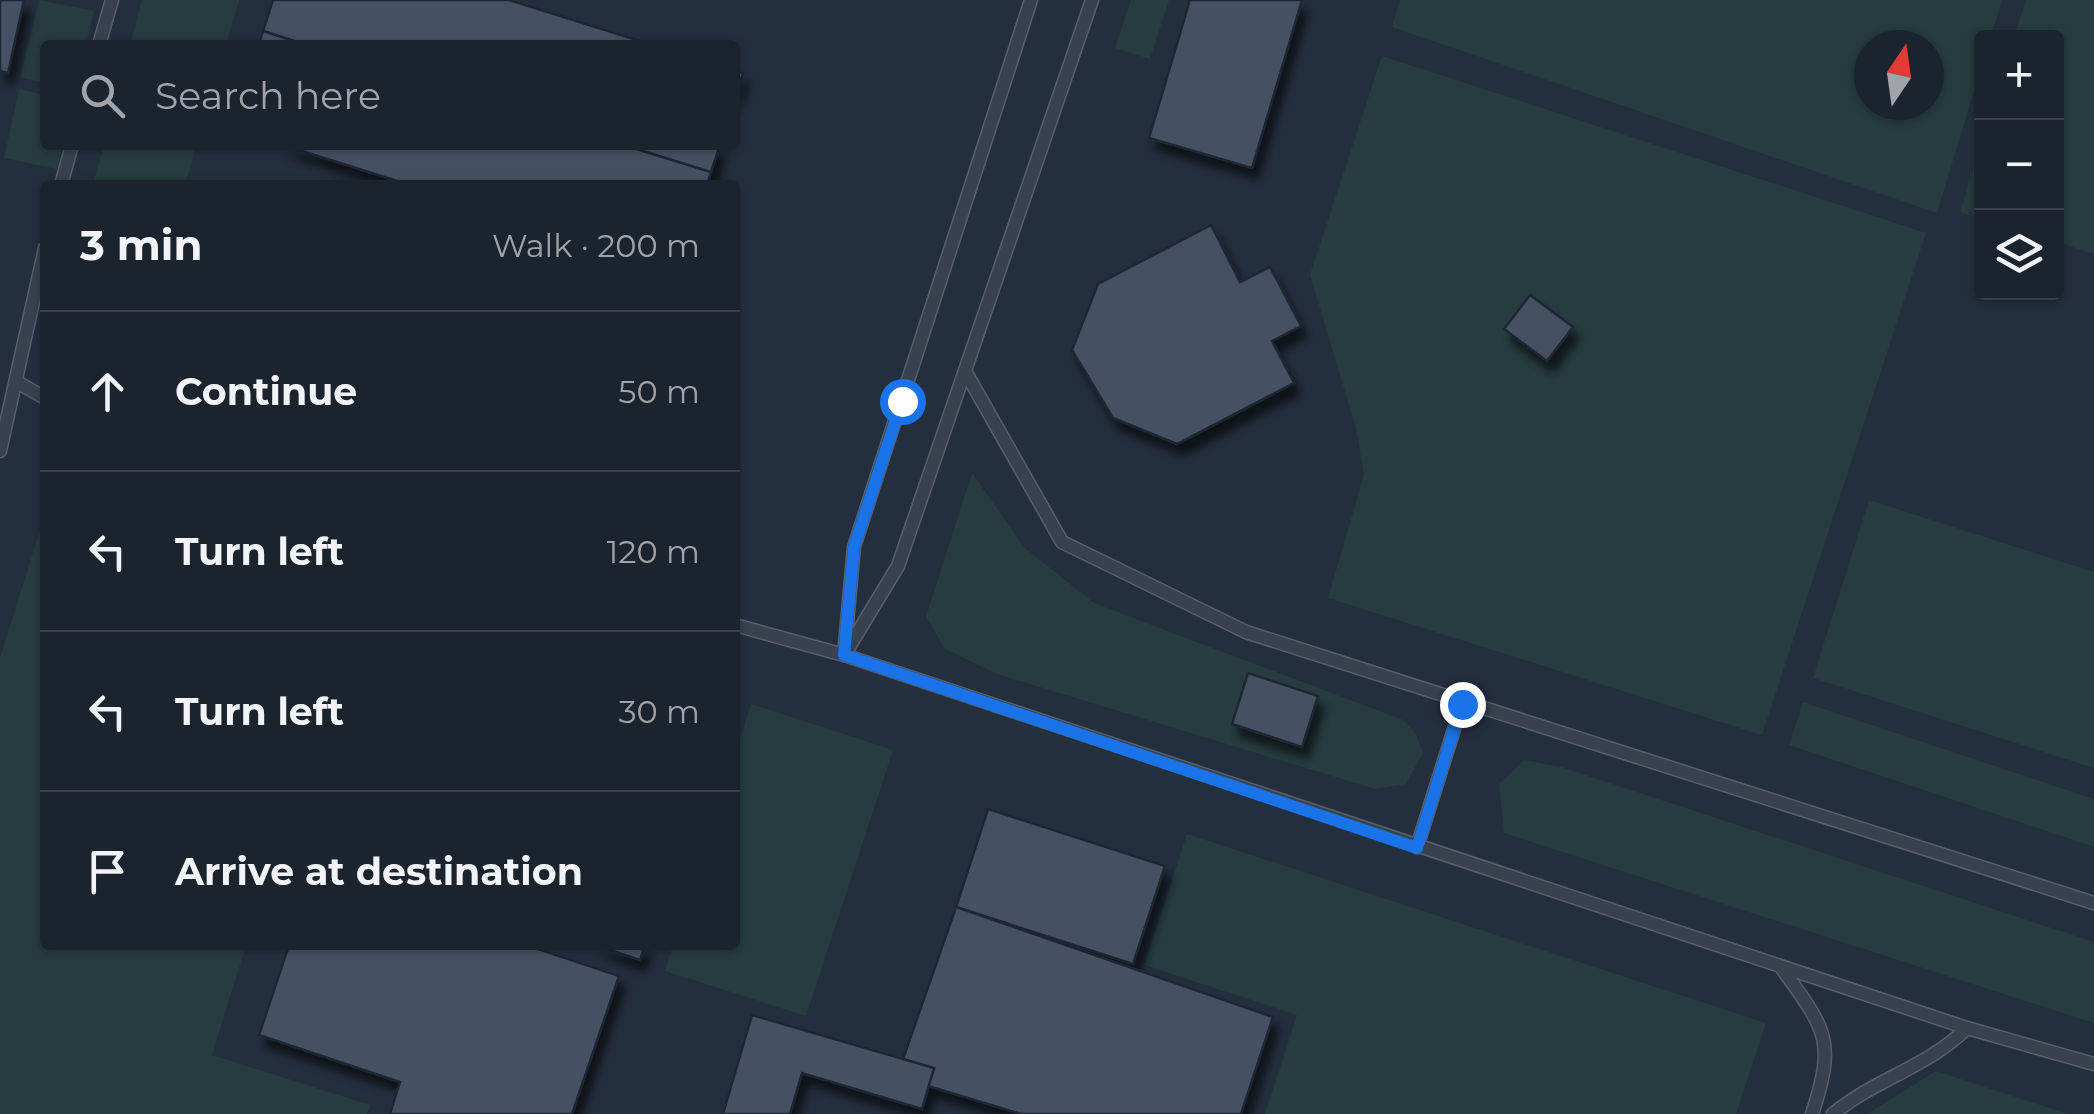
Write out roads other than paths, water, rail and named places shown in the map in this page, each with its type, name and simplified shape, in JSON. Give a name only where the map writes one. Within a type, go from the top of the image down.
[{"type":"lane","points":[[100,40],[112,0]]},
{"type":"lane","points":[[844,655],[854,547],[1031,0]]},
{"type":"lane","points":[[844,655],[898,566],[1092,0]]},
{"type":"lane","points":[[62,180],[71,150]]},
{"type":"lane","points":[[0,451],[40,272]]},
{"type":"lane","points":[[965,371],[1062,542],[1246,632],[2094,903]]},
{"type":"lane","points":[[17,382],[40,395]]},
{"type":"lane","points":[[740,626],[844,655],[1967,1028],[2094,1064]]},
{"type":"lane","points":[[1417,848],[1462,704]]},
{"type":"lane","points":[[1780,966],[1822,1025],[1827,1069],[1812,1114]]},
{"type":"lane","points":[[1833,1114],[1860,1091],[1942,1054],[1967,1028]]}]
